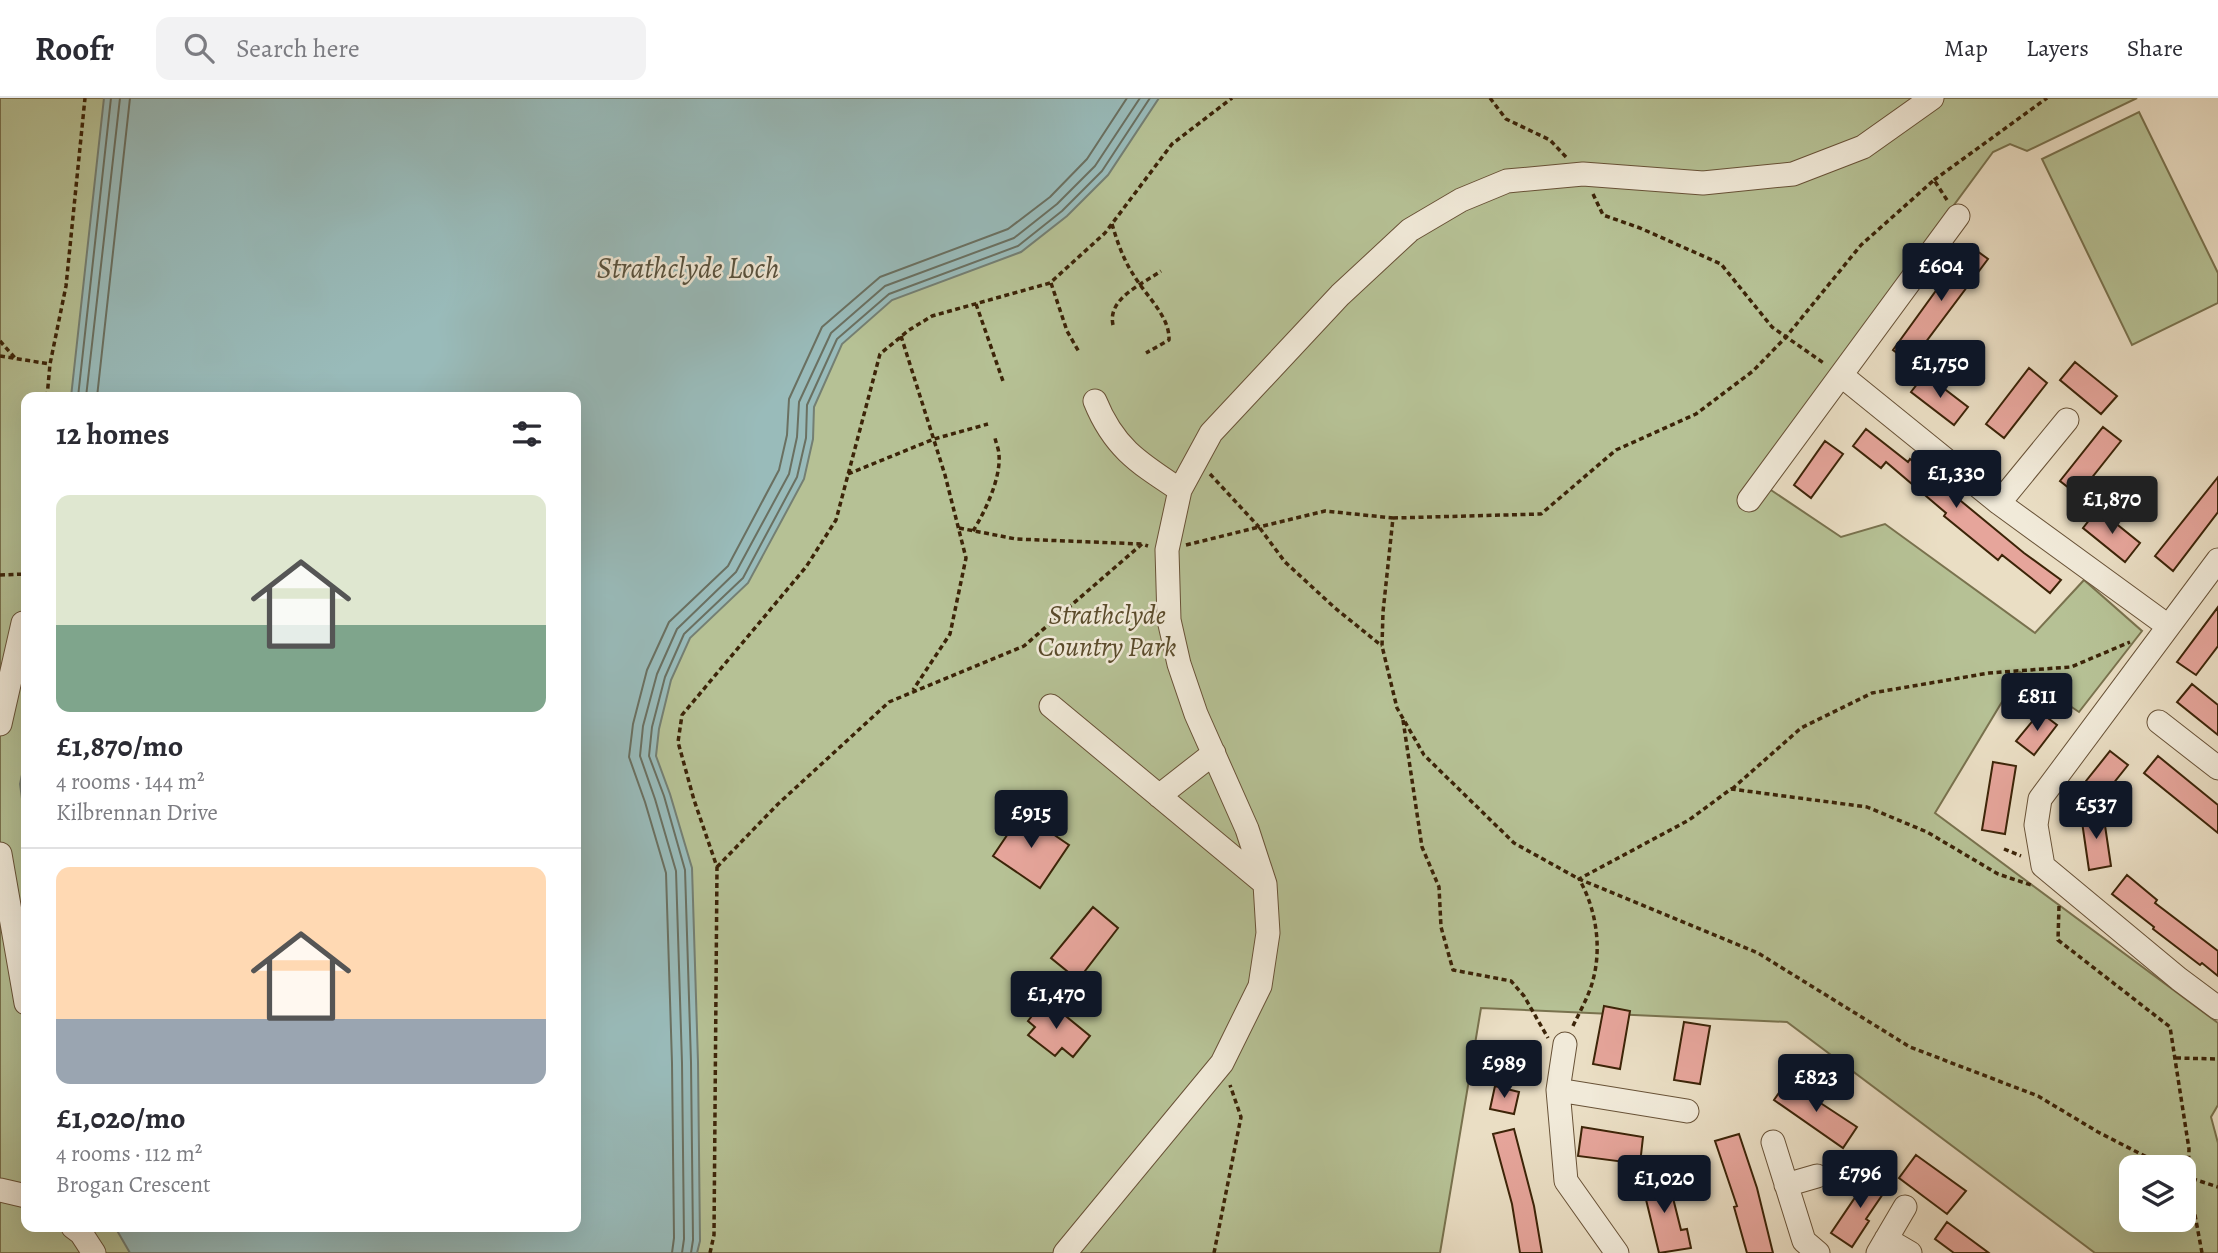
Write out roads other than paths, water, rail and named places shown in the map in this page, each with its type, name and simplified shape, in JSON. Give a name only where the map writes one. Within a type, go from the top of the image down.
[{"type":"street","points":[[1066,1253],[1222,1063],[1260,986],[1268,933],[1265,884],[1247,829],[1196,714],[1179,664],[1169,620],[1167,550],[1180,490],[1212,433],[1340,295],[1410,230],[1461,200],[1507,181],[1583,174],[1703,183],[1793,174],[1863,147],[1932,98]]},
{"type":"street","points":[[1749,500],[1841,375],[1946,221]]},
{"type":"street","points":[[1841,375],[1999,503],[2168,626]]},
{"type":"street","points":[[1095,401],[1115,440],[1143,466],[1180,490]]},
{"type":"street","points":[[1999,503],[2067,420]]},
{"type":"street","points":[[2218,560],[2040,799],[2036,825],[2042,877],[2073,891],[2218,1008]]},
{"type":"street","points":[[0,724],[21,632]]},
{"type":"street","points":[[1051,706],[1265,884]]},
{"type":"street","points":[[2158,722],[2218,768]]},
{"type":"street","points":[[1159,796],[1214,753]]},
{"type":"street","points":[[0,854],[21,974]]},
{"type":"street","points":[[1565,1049],[1558,1090],[1566,1181],[1618,1253]]},
{"type":"street","points":[[1558,1090],[1687,1111]]},
{"type":"street","points":[[1773,1142],[1804,1241],[1818,1253]]},
{"type":"street","points":[[1786,1185],[1817,1176]]},
{"type":"street","points":[[0,1191],[21,1195]]},
{"type":"street","points":[[1905,1207],[1882,1246],[1910,1253]]},
{"type":"street","points":[[78,1232],[94,1253]]},
{"type":"water","name":"Strathclyde Loch","points":[[104,98],[1159,98],[1108,175],[1067,216],[1021,252],[892,300],[842,344],[814,407],[813,439],[804,479],[748,583],[690,638],[671,680],[659,729],[656,756],[692,868],[698,1062],[700,1241],[697,1253],[130,1253],[118,1232],[581,1232],[581,392],[72,392]]},
{"type":"park label","name":"Strathclyde Country Park","points":[[1107,630]]}]
